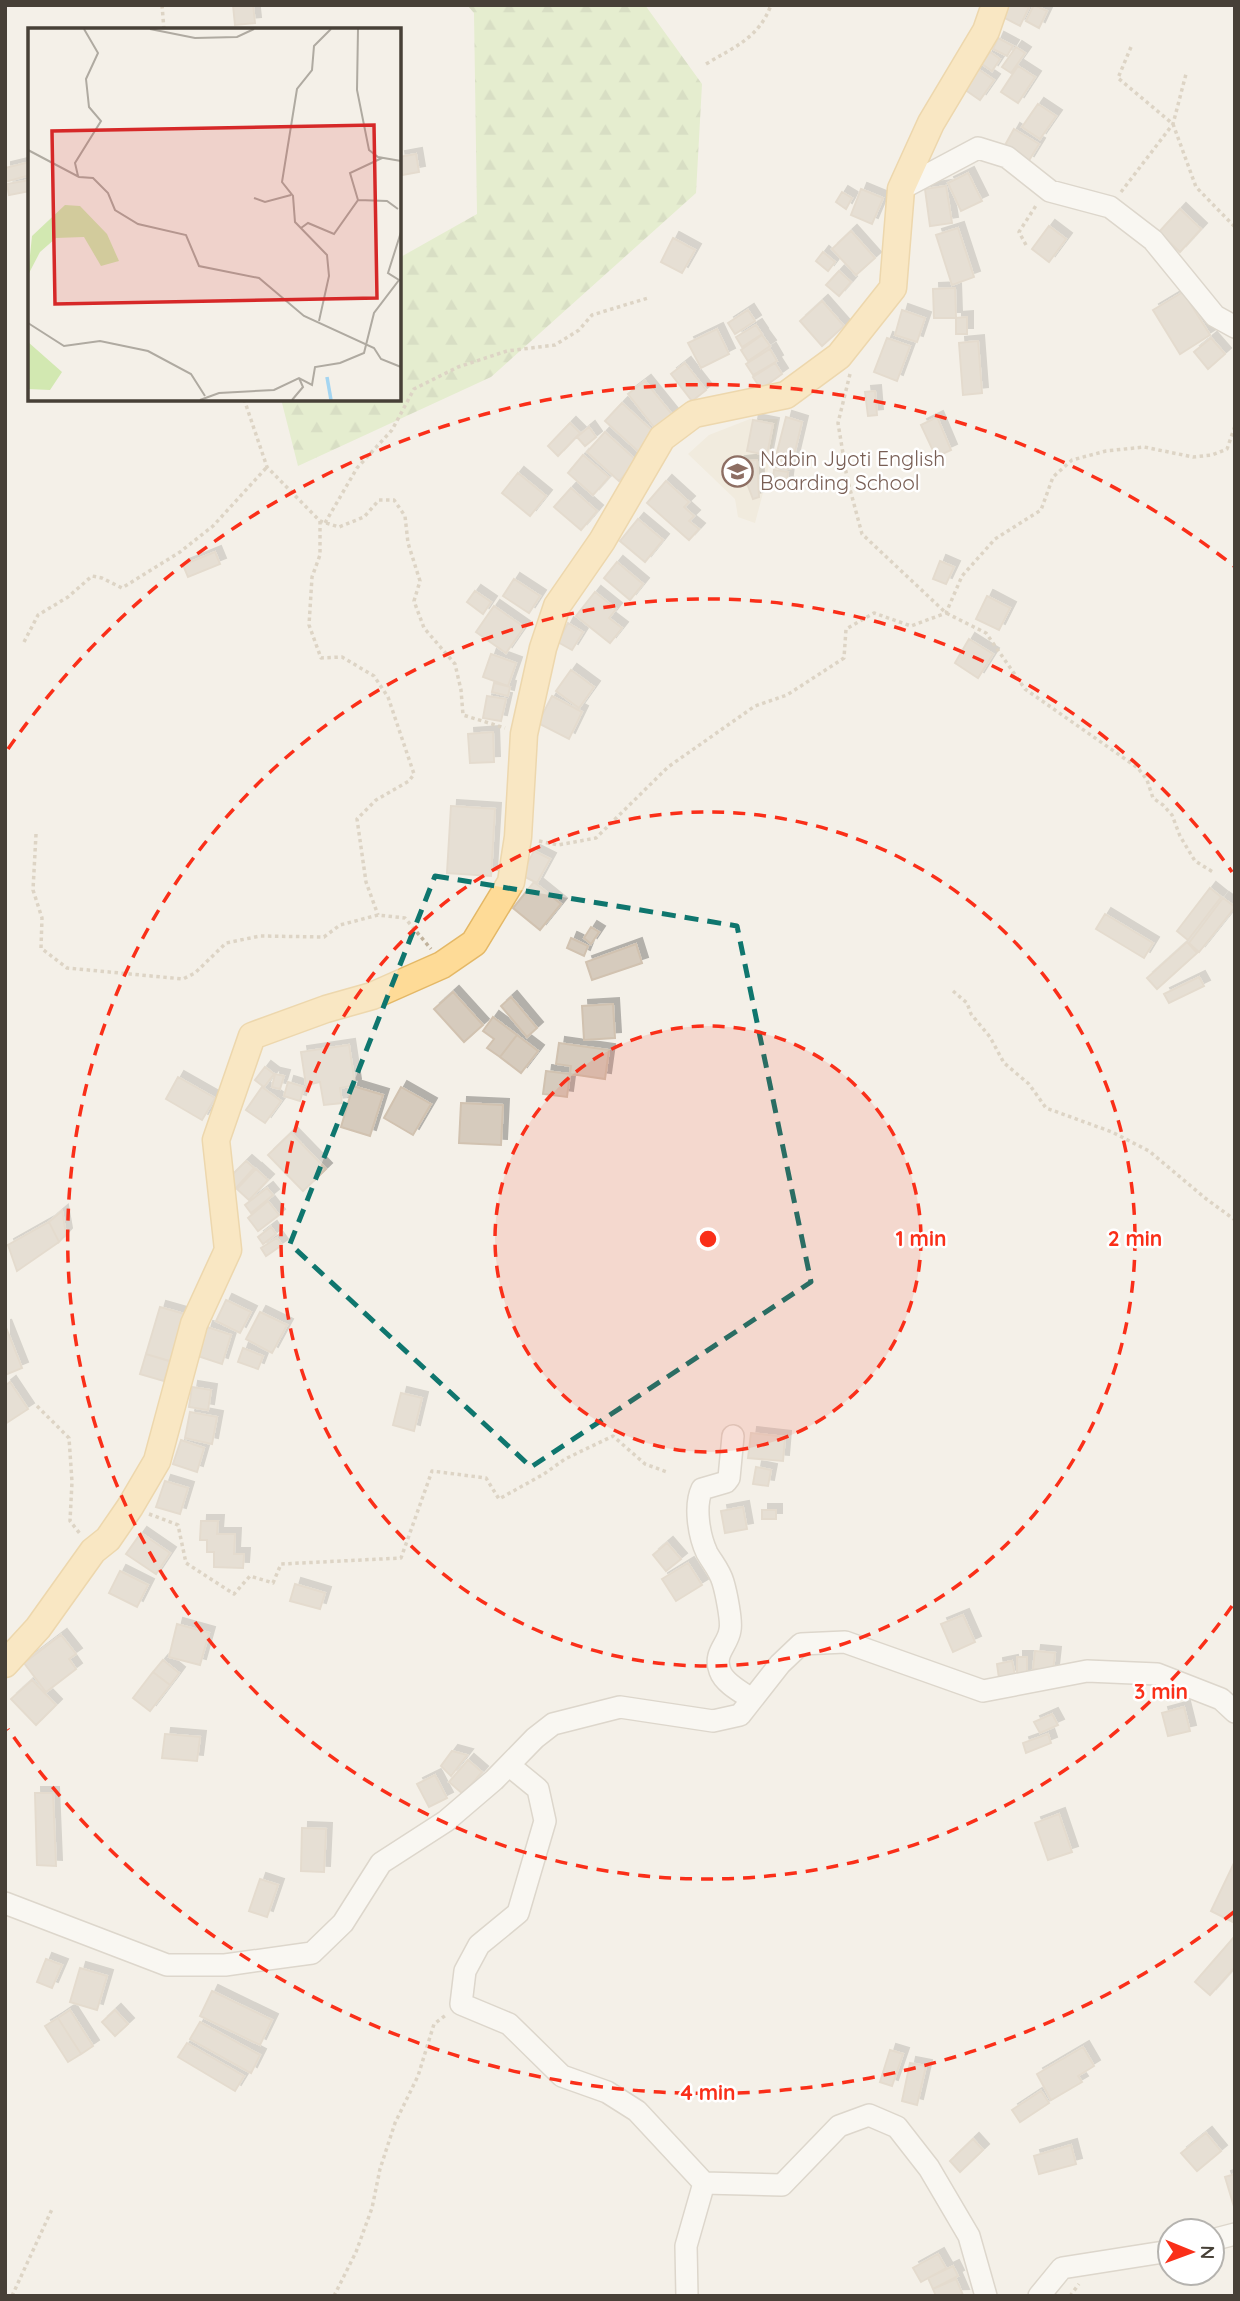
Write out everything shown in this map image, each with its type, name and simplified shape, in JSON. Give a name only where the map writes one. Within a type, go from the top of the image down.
[{"type":"main road","points":[[5,1664],[38,1628],[93,1551],[108,1539],[157,1461],[194,1324],[228,1250],[216,1140],[252,1036],[326,1009],[373,996],[442,965],[474,943],[511,882],[518,836],[524,734],[543,648],[557,606],[602,541],[662,438],[694,414],[786,395],[839,356],[893,288],[901,188],[931,123],[986,31],[995,5]]},
{"type":"street","points":[[901,188],[978,148],[1007,157],[1050,191],[1110,207],[1153,240],[1215,316],[1235,327]]},
{"type":"street","points":[[733,1436],[729,1478],[726,1482],[702,1489],[698,1497],[699,1517],[706,1550],[723,1580],[731,1625],[730,1633],[719,1651],[719,1669],[725,1679],[752,1699]]},
{"type":"street","points":[[5,1903],[167,1965],[225,1965],[312,1953],[343,1923],[381,1863],[446,1821],[510,1766],[535,1738],[553,1724],[620,1707],[713,1721],[740,1715],[780,1664],[801,1644],[845,1642],[983,1691],[1087,1671],[1157,1674],[1221,1699],[1235,1712]]},
{"type":"street","points":[[510,1766],[538,1789],[545,1821],[519,1913],[479,1945],[466,1971],[461,2004],[509,2024],[562,2076],[607,2092],[637,2111],[704,2183],[782,2185],[839,2126],[869,2115],[897,2127],[929,2168],[969,2236],[986,2296]]},
{"type":"street","points":[[687,2296],[687,2246],[704,2183]]},
{"type":"street","points":[[1039,2296],[1062,2268],[1156,2253]]},
{"type":"path","points":[[162,5],[164,28]]},
{"type":"path","points":[[706,64],[739,46],[755,33],[765,21],[771,5]]},
{"type":"path","points":[[1131,47],[1118,78],[1173,124],[1196,187],[1235,228]]},
{"type":"path","points":[[1110,207],[1173,124],[1186,74]]},
{"type":"path","points":[[1026,245],[1019,232],[1039,202],[1033,198]]},
{"type":"path","points":[[378,915],[366,882],[357,819],[376,800],[409,781],[414,775],[388,697],[374,676],[342,657],[321,658],[309,625],[312,577],[320,555],[323,522],[358,468],[392,429],[414,389],[458,367],[507,351],[555,345],[579,330],[592,315],[648,298]]},
{"type":"path","points":[[839,356],[853,362],[838,423],[846,478],[862,534],[946,612],[986,634],[1025,689],[1138,768],[1147,780],[1153,798],[1172,815],[1180,836],[1195,861],[1213,872]]},
{"type":"path","points":[[245,401],[267,467],[323,522],[339,527],[364,517],[379,500],[394,500],[405,516],[408,543],[420,581],[414,601],[424,628],[456,664],[463,715],[524,734]]},
{"type":"path","points":[[518,836],[558,845],[596,838],[668,767],[755,706],[788,695],[844,658],[846,629],[874,613],[911,626],[946,612],[962,576],[995,539],[1041,510],[1054,477],[1072,460],[1106,451],[1144,447],[1193,457],[1212,455],[1227,449],[1235,426]]},
{"type":"path","points":[[24,642],[38,615],[68,597],[92,576],[122,588],[180,552],[213,526],[267,467]]},
{"type":"path","points":[[36,834],[33,890],[43,918],[41,948],[67,968],[183,979],[195,973],[226,943],[260,936],[324,937],[340,925],[378,915],[405,918],[442,965]]},
{"type":"path","points":[[953,991],[967,1003],[971,1014],[990,1037],[1004,1063],[1029,1084],[1046,1108],[1112,1132],[1149,1151],[1235,1220]]},
{"type":"path","points":[[37,1406],[69,1438],[72,1482],[70,1521],[93,1551]]},
{"type":"path","points":[[130,1507],[178,1525],[186,1563],[234,1594],[250,1576],[273,1583],[281,1564],[401,1558],[432,1471],[486,1478],[499,1499],[565,1459],[613,1436],[645,1464],[667,1472]]},
{"type":"path","points":[[334,2296],[356,2252],[372,2208],[380,2169],[395,2123],[418,2076],[434,2024],[461,2004]]},
{"type":"path","points":[[12,2296],[53,2207]]},
{"type":"highlighted area","points":[[435,876],[737,926],[811,1282],[531,1467],[290,1244]]},
{"type":"shaded area","name":"Nabin Jyoti English Boarding School","points":[[750,419],[778,419],[755,523],[738,517],[735,499],[688,454],[709,435]]},
{"type":"green space","points":[[467,5],[645,5],[702,84],[696,193],[491,377],[298,466],[282,401],[401,401],[401,257],[477,214],[474,13]]},
{"type":"building","points":[[233,5],[253,5],[255,23],[235,25]]},
{"type":"building","points":[[1009,5],[1029,7],[1020,26],[1003,17]]},
{"type":"building","points":[[1034,5],[1047,11],[1039,28],[1026,21]]},
{"type":"building","points":[[998,38],[1013,46],[1007,56],[993,49]]},
{"type":"building","points":[[1016,47],[1025,53],[1011,73],[1002,67]]},
{"type":"building","points":[[990,52],[1000,59],[992,71],[982,64]]},
{"type":"building","points":[[1018,66],[1035,77],[1018,103],[1001,92]]},
{"type":"building","points":[[978,69],[994,80],[980,100],[964,89]]},
{"type":"building","points":[[1038,104],[1056,116],[1040,139],[1022,127]]},
{"type":"building","points":[[1014,129],[1039,144],[1028,162],[1004,147]]},
{"type":"building","points":[[416,154],[419,172],[402,175],[401,157]]},
{"type":"building","points":[[28,162],[28,176],[5,182],[5,168]]},
{"type":"building","points":[[968,173],[982,201],[961,211],[948,183]]},
{"type":"building","points":[[28,180],[28,191],[9,195],[7,184]]},
{"type":"building","points":[[946,186],[952,223],[930,226],[925,189]]},
{"type":"building","points":[[861,189],[883,198],[872,224],[851,215]]},
{"type":"building","points":[[842,192],[852,198],[846,209],[836,202]]},
{"type":"building","points":[[1180,209],[1201,229],[1180,252],[1159,232]]},
{"type":"building","points":[[1049,226],[1066,239],[1049,262],[1032,249]]},
{"type":"building","points":[[958,228],[974,277],[952,285],[936,235]]},
{"type":"building","points":[[851,231],[875,258],[856,275],[832,249]]},
{"type":"building","points":[[673,238],[695,250],[682,273],[661,262]]},
{"type":"building","points":[[823,252],[835,262],[828,271],[816,261]]},
{"type":"building","points":[[839,271],[851,282],[839,296],[826,285]]},
{"type":"building","points":[[955,288],[956,318],[934,318],[933,289]]},
{"type":"building","points":[[1183,292],[1210,335],[1180,354],[1153,310]]},
{"type":"building","points":[[822,301],[844,326],[822,346],[800,321]]},
{"type":"building","points":[[748,310],[755,321],[735,334],[728,323]]},
{"type":"building","points":[[902,310],[925,318],[917,342],[895,335]]},
{"type":"building","points":[[967,317],[967,334],[956,334],[956,318]]},
{"type":"building","points":[[756,325],[762,334],[742,347],[736,337]]},
{"type":"building","points":[[717,329],[729,354],[701,368],[688,343]]},
{"type":"building","points":[[762,335],[770,346],[748,361],[741,350]]},
{"type":"building","points":[[887,338],[910,346],[897,381],[874,372]]},
{"type":"building","points":[[1211,338],[1225,354],[1208,369],[1194,352]]},
{"type":"building","points":[[978,341],[982,393],[963,395],[959,343]]},
{"type":"building","points":[[770,349],[777,361],[753,375],[746,364]]},
{"type":"building","points":[[685,363],[706,390],[692,401],[671,374]]},
{"type":"building","points":[[775,363],[782,374],[761,389],[753,377]]},
{"type":"building","points":[[645,381],[675,418],[658,432],[628,394]]},
{"type":"building","points":[[875,391],[877,415],[868,416],[865,392]]},
{"type":"building","points":[[622,403],[655,433],[639,452],[605,421]]},
{"type":"building","points":[[786,417],[802,422],[793,460],[776,456]]},
{"type":"building","points":[[937,417],[951,450],[936,457],[921,425]]},
{"type":"building","points":[[753,420],[773,424],[767,455],[747,451]]},
{"type":"building","points":[[570,423],[580,433],[558,456],[548,446]]},
{"type":"building","points":[[589,427],[596,437],[585,446],[577,437]]},
{"type":"building","points":[[605,432],[637,461],[619,481],[587,452]]},
{"type":"building","points":[[583,455],[609,477],[593,495],[568,473]]},
{"type":"building","points":[[777,459],[792,461],[791,469],[771,467],[772,463],[777,464]]},
{"type":"building","points":[[757,460],[759,497],[753,499],[739,462]]},
{"type":"building","points":[[774,470],[788,472],[786,488],[772,486]]},
{"type":"building","points":[[518,473],[546,496],[530,516],[502,493]]},
{"type":"building","points":[[666,481],[689,502],[684,507],[694,516],[689,521],[699,529],[689,540],[647,503]]},
{"type":"building","points":[[571,488],[597,511],[581,530],[554,507]]},
{"type":"building","points":[[638,519],[663,540],[645,562],[620,541]]},
{"type":"building","points":[[215,552],[220,564],[188,577],[183,565]]},
{"type":"building","points":[[940,561],[954,567],[946,584],[933,579]]},
{"type":"building","points":[[617,562],[643,584],[630,600],[604,578]]},
{"type":"building","points":[[514,579],[540,596],[529,613],[503,596]]},
{"type":"building","points":[[475,591],[491,602],[483,614],[467,602]]},
{"type":"building","points":[[595,592],[616,609],[609,618],[622,628],[610,643],[576,616]]},
{"type":"building","points":[[987,596],[1010,608],[999,630],[976,619]]},
{"type":"building","points":[[494,606],[524,627],[506,653],[476,632]]},
{"type":"building","points":[[568,623],[583,632],[572,650],[558,642]]},
{"type":"building","points":[[969,639],[993,654],[978,678],[955,663]]},
{"type":"building","points":[[491,654],[516,663],[508,686],[483,677]]},
{"type":"building","points":[[571,670],[594,687],[579,708],[556,691]]},
{"type":"building","points":[[494,683],[510,687],[508,696],[492,692]]},
{"type":"building","points":[[487,696],[506,699],[501,721],[483,718]]},
{"type":"building","points":[[552,696],[582,712],[569,739],[538,723]]},
{"type":"building","points":[[493,732],[494,762],[470,763],[468,734]]},
{"type":"building","points":[[451,806],[495,809],[491,876],[447,873]]},
{"type":"building","points":[[534,851],[550,859],[537,883],[521,875]]},
{"type":"building","points":[[534,882],[561,904],[540,930],[513,908]]},
{"type":"building","points":[[1210,888],[1221,897],[1188,940],[1177,931]]},
{"type":"building","points":[[1223,898],[1235,907],[1199,952],[1189,943]]},
{"type":"building","points":[[1105,914],[1153,943],[1144,958],[1096,929]]},
{"type":"building","points":[[591,927],[599,932],[591,944],[584,938]]},
{"type":"building","points":[[571,938],[588,946],[584,956],[567,948]]},
{"type":"building","points":[[1187,942],[1197,953],[1157,989],[1147,978]]},
{"type":"building","points":[[636,944],[642,963],[592,980],[586,962]]},
{"type":"building","points":[[1199,977],[1204,986],[1169,1003],[1164,994]]},
{"type":"building","points":[[453,992],[483,1025],[464,1042],[434,1009]]},
{"type":"building","points":[[511,997],[537,1028],[527,1037],[501,1006]]},
{"type":"building","points":[[613,1004],[615,1038],[584,1040],[582,1006]]},
{"type":"building","points":[[493,1017],[517,1035],[500,1057],[487,1048],[494,1039],[483,1031]]},
{"type":"building","points":[[517,1035],[538,1051],[521,1073],[500,1057]]},
{"type":"building","points":[[559,1043],[609,1050],[605,1079],[570,1074],[571,1066],[556,1064]]},
{"type":"building","points":[[349,1045],[355,1085],[340,1088],[342,1103],[324,1105],[320,1082],[306,1085],[301,1052]]},
{"type":"building","points":[[265,1067],[274,1074],[264,1087],[255,1080]]},
{"type":"building","points":[[546,1071],[570,1074],[567,1097],[543,1094]]},
{"type":"building","points":[[275,1074],[284,1076],[280,1089],[272,1087]]},
{"type":"building","points":[[178,1077],[215,1098],[202,1120],[166,1099]]},
{"type":"building","points":[[288,1082],[304,1087],[300,1101],[284,1096]]},
{"type":"building","points":[[353,1086],[383,1095],[370,1136],[341,1127]]},
{"type":"building","points":[[262,1087],[281,1101],[265,1123],[246,1110]]},
{"type":"building","points":[[401,1087],[431,1104],[413,1135],[384,1118]]},
{"type":"building","points":[[461,1103],[503,1105],[501,1145],[459,1143]]},
{"type":"building","points":[[291,1133],[326,1169],[303,1191],[268,1155]]},
{"type":"building","points":[[246,1161],[254,1168],[235,1189],[226,1181]]},
{"type":"building","points":[[256,1169],[268,1180],[249,1200],[237,1189]]},
{"type":"building","points":[[267,1188],[273,1195],[251,1213],[245,1205]]},
{"type":"building","points":[[268,1201],[279,1215],[258,1231],[248,1218]]},
{"type":"building","points":[[62,1211],[66,1234],[59,1242],[49,1222]]},
{"type":"building","points":[[49,1222],[59,1242],[17,1271],[8,1245]]},
{"type":"building","points":[[271,1227],[276,1234],[263,1244],[258,1237]]},
{"type":"building","points":[[277,1238],[282,1245],[266,1256],[261,1248]]},
{"type":"building","points":[[226,1300],[251,1312],[240,1333],[216,1321]]},
{"type":"building","points":[[160,1307],[188,1315],[175,1363],[146,1354]]},
{"type":"building","points":[[260,1312],[287,1325],[272,1353],[246,1339]]},
{"type":"building","points":[[5,1325],[22,1368],[5,1375]]},
{"type":"building","points":[[207,1327],[231,1335],[222,1364],[198,1356]]},
{"type":"building","points":[[243,1348],[263,1356],[258,1369],[238,1362]]},
{"type":"building","points":[[146,1354],[170,1361],[164,1381],[140,1374]]},
{"type":"building","points":[[10,1382],[28,1409],[5,1424],[5,1386]]},
{"type":"building","points":[[192,1387],[211,1390],[208,1410],[189,1407]]},
{"type":"building","points":[[401,1393],[422,1398],[414,1431],[393,1425]]},
{"type":"building","points":[[190,1412],[217,1417],[212,1444],[185,1438]]},
{"type":"building","points":[[751,1433],[785,1437],[783,1461],[748,1458]]},
{"type":"building","points":[[181,1440],[204,1448],[197,1472],[173,1464]]},
{"type":"building","points":[[756,1467],[771,1470],[768,1486],[753,1484]]},
{"type":"building","points":[[165,1481],[188,1488],[180,1514],[156,1507]]},
{"type":"building","points":[[743,1507],[747,1529],[725,1533],[721,1511]]},
{"type":"building","points":[[762,1510],[776,1510],[776,1519],[762,1519]]},
{"type":"building","points":[[201,1521],[218,1521],[217,1534],[235,1534],[234,1554],[244,1554],[243,1568],[214,1567],[214,1552],[207,1552],[207,1540],[200,1540]]},
{"type":"building","points":[[141,1533],[170,1553],[156,1574],[126,1554]]},
{"type":"building","points":[[667,1543],[681,1559],[666,1571],[653,1555]]},
{"type":"building","points":[[688,1563],[702,1585],[676,1601],[662,1579]]},
{"type":"building","points":[[120,1571],[148,1585],[137,1607],[109,1593]]},
{"type":"building","points":[[295,1584],[325,1593],[320,1609],[290,1601]]},
{"type":"building","points":[[963,1615],[975,1642],[953,1652],[941,1624]]},
{"type":"building","points":[[177,1624],[209,1633],[200,1665],[169,1657]]},
{"type":"building","points":[[61,1635],[76,1654],[69,1659],[76,1669],[46,1692],[24,1663]]},
{"type":"building","points":[[1035,1651],[1055,1653],[1053,1671],[1033,1669]]},
{"type":"building","points":[[1017,1657],[1027,1657],[1027,1678],[1017,1678]]},
{"type":"building","points":[[163,1660],[179,1673],[170,1685],[153,1672]]},
{"type":"building","points":[[1012,1661],[1015,1675],[999,1678],[997,1664]]},
{"type":"building","points":[[153,1672],[170,1685],[150,1711],[133,1698]]},
{"type":"building","points":[[32,1680],[56,1705],[36,1725],[11,1699]]},
{"type":"building","points":[[1184,1707],[1190,1731],[1168,1736],[1162,1713]]},
{"type":"building","points":[[1052,1714],[1058,1725],[1040,1733],[1034,1722]]},
{"type":"building","points":[[165,1734],[200,1737],[197,1761],[162,1758]]},
{"type":"building","points":[[1048,1734],[1051,1743],[1026,1753],[1023,1743]]},
{"type":"building","points":[[452,1751],[467,1755],[451,1776],[441,1766]]},
{"type":"building","points":[[468,1760],[482,1772],[463,1794],[449,1782]]},
{"type":"building","points":[[435,1775],[447,1798],[429,1807],[417,1784]]},
{"type":"building","points":[[35,1793],[53,1793],[56,1866],[37,1865]]},
{"type":"building","points":[[1059,1814],[1072,1852],[1048,1860],[1035,1823]]},
{"type":"building","points":[[302,1828],[326,1829],[324,1872],[301,1871]]},
{"type":"building","points":[[1235,1861],[1235,1917],[1233,1922],[1211,1911]]},
{"type":"building","points":[[260,1879],[278,1885],[267,1917],[249,1911]]},
{"type":"building","points":[[1235,1936],[1235,1967],[1210,1995],[1195,1982]]},
{"type":"building","points":[[46,1959],[62,1965],[52,1988],[37,1982]]},
{"type":"building","points":[[80,1968],[107,1976],[97,2010],[70,2002]]},
{"type":"building","points":[[212,1991],[272,2020],[260,2045],[200,2016]]},
{"type":"building","points":[[70,2010],[93,2046],[81,2054],[58,2018]]},
{"type":"building","points":[[115,2010],[128,2024],[115,2036],[102,2022]]},
{"type":"building","points":[[58,2018],[81,2054],[68,2062],[45,2026]]},
{"type":"building","points":[[200,2022],[260,2055],[251,2073],[190,2039]]},
{"type":"building","points":[[187,2043],[244,2076],[235,2091],[178,2057]]},
{"type":"building","points":[[1083,2047],[1094,2066],[1078,2076],[1082,2082],[1051,2100],[1037,2074]]},
{"type":"building","points":[[890,2050],[903,2054],[892,2086],[880,2082]]},
{"type":"building","points":[[910,2063],[926,2066],[917,2105],[902,2101]]},
{"type":"building","points":[[1041,2091],[1049,2103],[1020,2122],[1012,2110]]},
{"type":"building","points":[[1206,2133],[1221,2151],[1197,2171],[1181,2153]]},
{"type":"building","points":[[973,2139],[983,2150],[960,2172],[950,2161]]},
{"type":"building","points":[[1071,2145],[1076,2164],[1039,2174],[1034,2156]]},
{"type":"building","points":[[1235,2174],[1235,2210],[1225,2177]]},
{"type":"building","points":[[938,2254],[946,2268],[921,2282],[913,2268]]},
{"type":"building","points":[[953,2266],[958,2276],[933,2289],[928,2278]]},
{"type":"building","points":[[956,2279],[963,2295],[936,2296],[933,2289]]},
{"type":"place","name":"Nabin Jyoti English Boarding School","points":[[737,471]]}]
